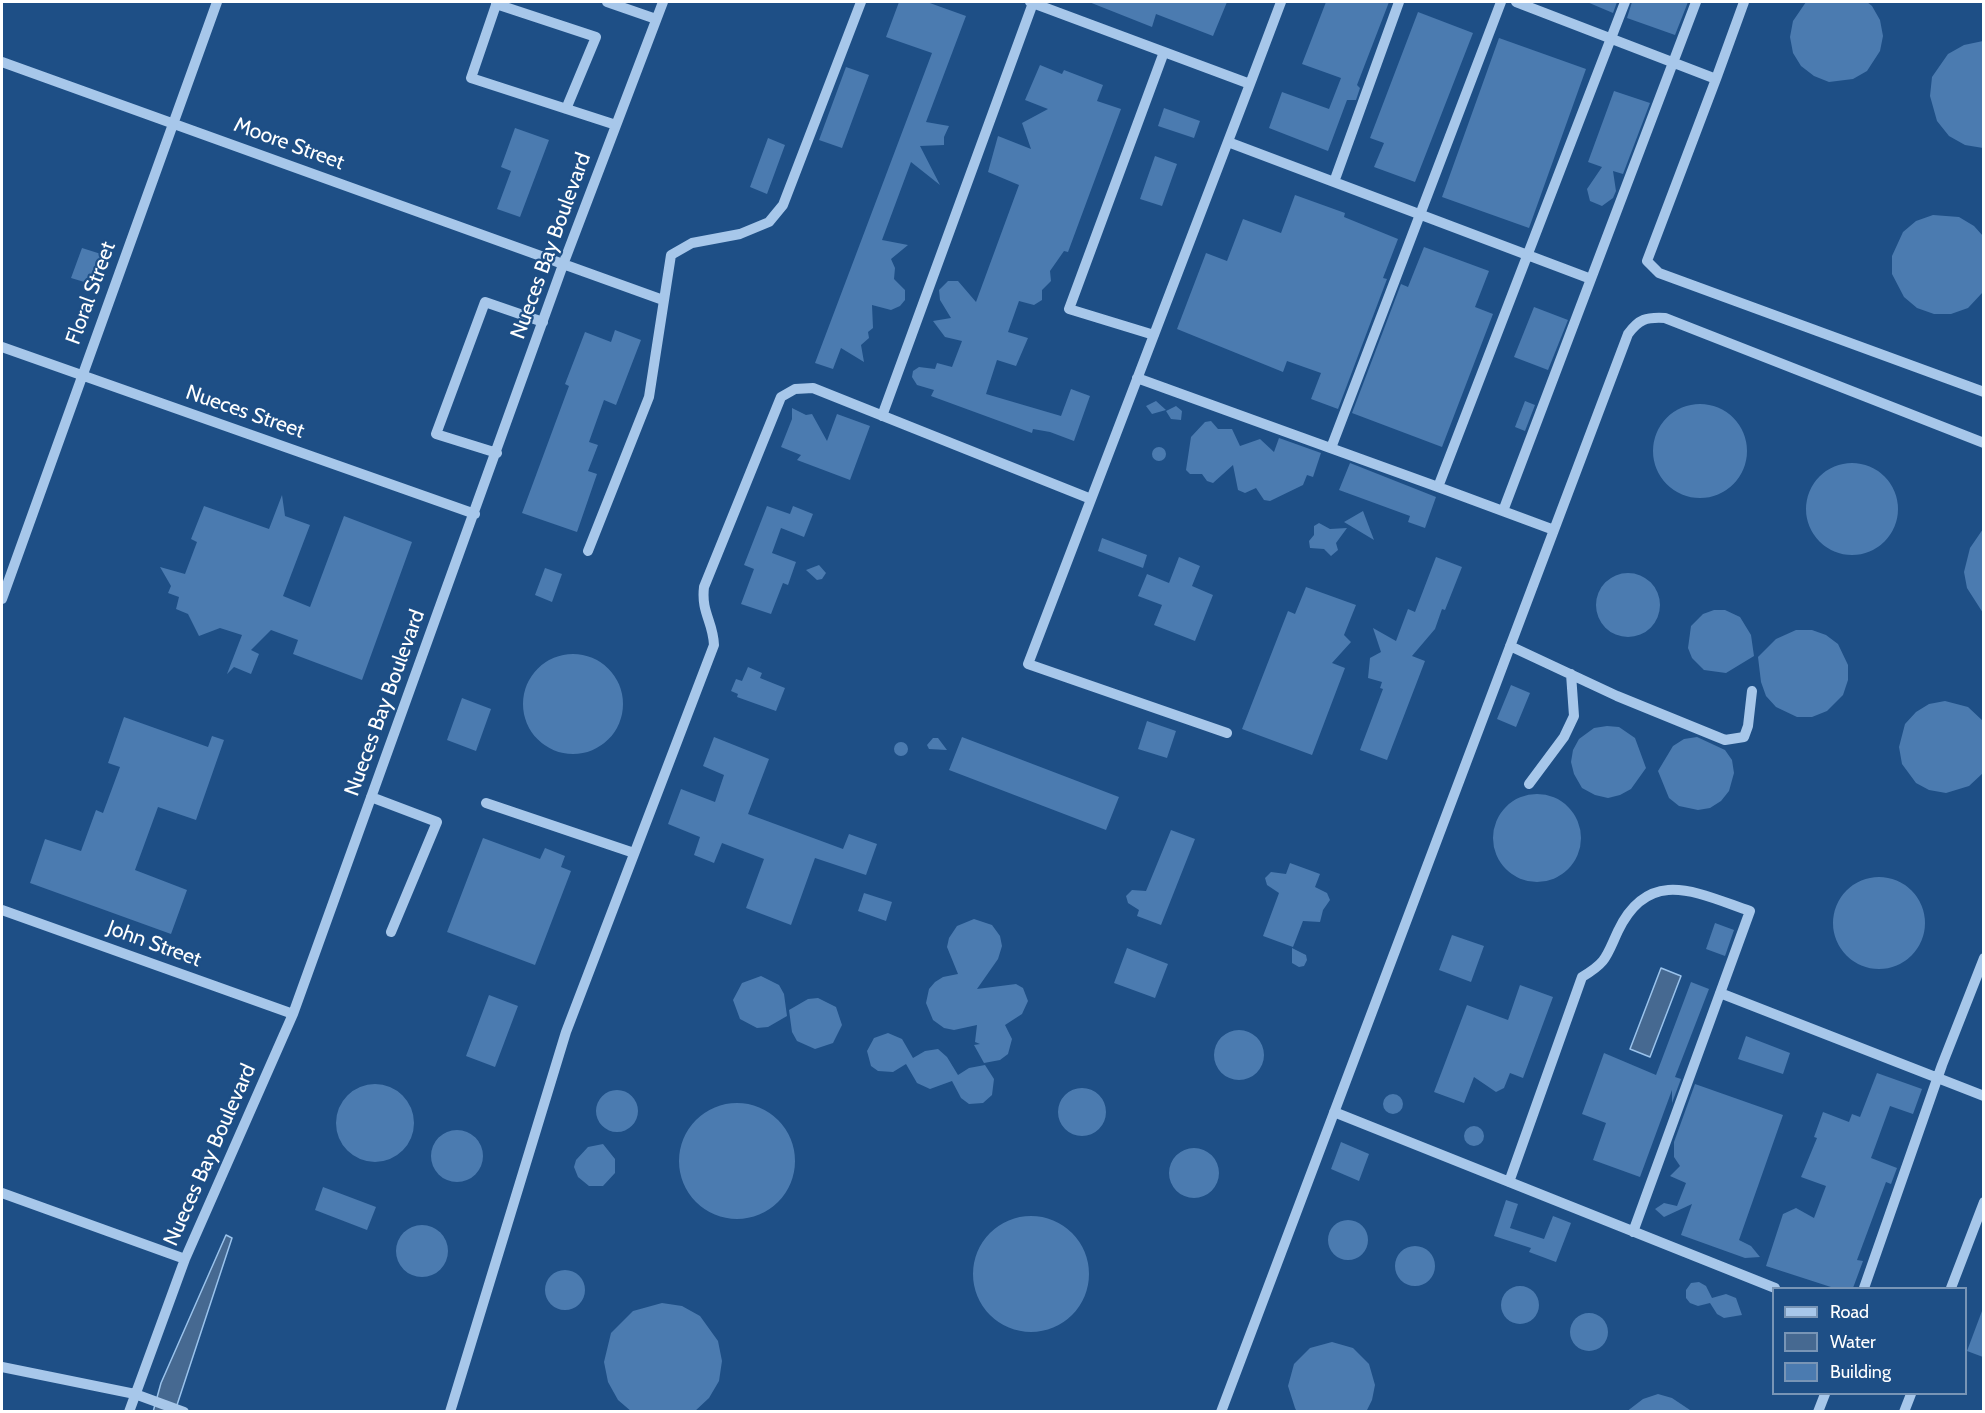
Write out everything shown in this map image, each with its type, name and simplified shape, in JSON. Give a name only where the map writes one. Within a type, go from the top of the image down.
[{"type":"street","name":"Floral Street","points":[[2,599],[218,2]]},
{"type":"street","points":[[607,2],[656,19]]},
{"type":"street","name":"Nueces Bay Boulevard","points":[[129,1412],[185,1259],[293,1014],[370,797],[476,514],[564,262],[663,2]]},
{"type":"street","points":[[588,551],[649,397],[671,255],[692,243],[740,234],[769,222],[783,205],[861,2]]},
{"type":"street","points":[[882,416],[1032,2],[1250,84]]},
{"type":"street","points":[[1227,733],[1028,664],[1281,2]]},
{"type":"street","points":[[1334,182],[1399,2]]},
{"type":"street","points":[[1331,448],[1501,2]]},
{"type":"street","points":[[1516,2],[1716,79]]},
{"type":"street","points":[[1438,487],[1625,2]]},
{"type":"street","points":[[1503,511],[1695,2]]},
{"type":"street","points":[[1744,2],[1647,261],[1659,273],[1983,392]]},
{"type":"street","points":[[566,109],[596,37],[496,3],[471,78],[566,109],[616,125]]},
{"type":"street","points":[[1154,335],[1069,309],[1164,52]]},
{"type":"street","name":"Moore Street","points":[[2,62],[564,262],[663,300]]},
{"type":"street","points":[[1228,142],[1591,279]]},
{"type":"street","points":[[497,453],[436,434],[485,302],[543,322]]},
{"type":"street","points":[[1221,1412],[1628,334],[1638,321],[1649,317],[1665,318],[1983,443]]},
{"type":"street","name":"Nueces Street","points":[[2,347],[476,514]]},
{"type":"street","points":[[1137,378],[1554,530]]},
{"type":"street","points":[[450,1412],[566,1032],[714,645],[713,628],[706,619],[702,603],[704,586],[781,397],[795,389],[813,388],[1091,499]]},
{"type":"street","points":[[1510,646],[1725,740],[1744,737],[1748,726],[1752,691]]},
{"type":"street","points":[[1529,784],[1564,737],[1574,716],[1571,674]]},
{"type":"street","points":[[370,797],[437,822],[391,932]]},
{"type":"street","points":[[486,803],[634,854]]},
{"type":"street","points":[[1509,1182],[1582,977],[1601,966],[1627,912],[1643,897],[1680,888],[1750,911],[1633,1232]]},
{"type":"street","name":"John Street","points":[[2,910],[293,1014]]},
{"type":"street","points":[[1864,1287],[1983,958]]},
{"type":"street","points":[[1720,993],[1983,1096]]},
{"type":"street","points":[[1334,1112],[1772,1287]]},
{"type":"street","points":[[2,1193],[185,1259]]},
{"type":"street","points":[[1951,1287],[1983,1202]]},
{"type":"street","points":[[2,1367],[135,1394],[183,1411]]},
{"type":"street","points":[[1818,1412],[1825,1395]]},
{"type":"street","points":[[1904,1412],[1911,1395]]},
{"type":"water","points":[[1661,968],[1681,976],[1650,1057],[1630,1049]]},
{"type":"water","points":[[226,1235],[232,1238],[175,1411],[153,1412],[161,1383]]},
{"type":"building","points":[[899,2],[927,2],[966,16],[926,122],[949,126],[944,137],[944,145],[920,146],[940,185],[911,162],[882,240],[908,245],[891,259],[895,268],[894,279],[905,290],[905,300],[900,306],[891,310],[872,305],[873,328],[868,332],[869,338],[861,345],[864,362],[841,348],[833,369],[815,363],[932,53],[886,37]]},
{"type":"building","points":[[1089,2],[1227,2],[1213,36],[1156,14],[1152,27]]},
{"type":"building","points":[[1326,2],[1389,2],[1357,85],[1360,88],[1356,100],[1347,100],[1328,151],[1269,128],[1282,92],[1329,109],[1341,78],[1302,64]]},
{"type":"building","points":[[1587,2],[1617,2],[1613,13]]},
{"type":"building","points":[[1632,2],[1688,2],[1675,35],[1627,18]]},
{"type":"building","points":[[1806,2],[1867,2],[1872,6],[1880,20],[1883,36],[1880,51],[1867,71],[1853,79],[1829,82],[1814,76],[1801,66],[1793,53],[1790,37],[1793,21]]},
{"type":"building","points":[[1418,12],[1473,33],[1415,182],[1374,167],[1384,143],[1370,138]]},
{"type":"building","points":[[1499,38],[1586,69],[1529,228],[1442,197]]},
{"type":"building","points":[[1983,41],[1983,148],[1965,145],[1949,136],[1937,121],[1930,96],[1932,77],[1948,54],[1964,45]]},
{"type":"building","points":[[1040,65],[1062,74],[1064,70],[1103,85],[1097,101],[1121,109],[1068,252],[1064,251],[1050,271],[1051,281],[1042,290],[1042,300],[1034,305],[1019,301],[1008,332],[1028,338],[1016,366],[997,360],[986,394],[1061,416],[1071,389],[1090,396],[1074,441],[1050,432],[1033,429],[1032,433],[931,396],[934,390],[917,385],[912,377],[913,371],[919,367],[935,369],[937,363],[952,367],[962,341],[945,337],[933,321],[951,318],[940,300],[939,290],[948,281],[958,281],[976,302],[1019,185],[988,172],[998,136],[1031,149],[1022,123],[1048,109],[1025,100]]},
{"type":"building","points":[[846,67],[869,75],[842,148],[819,140]]},
{"type":"building","points":[[1614,91],[1650,103],[1623,174],[1613,171],[1616,191],[1613,198],[1602,206],[1590,201],[1587,189],[1602,167],[1588,162]]},
{"type":"building","points":[[1164,108],[1200,121],[1194,138],[1158,126]]},
{"type":"building","points":[[515,128],[549,140],[520,217],[497,209],[511,171],[501,167]]},
{"type":"building","points":[[768,138],[785,145],[767,194],[750,187]]},
{"type":"building","points":[[1155,156],[1177,164],[1162,206],[1140,199]]},
{"type":"building","points":[[1295,195],[1345,213],[1344,217],[1398,239],[1383,278],[1387,279],[1338,409],[1311,399],[1321,373],[1287,361],[1283,372],[1177,329],[1206,253],[1227,261],[1243,219],[1281,233]]},
{"type":"building","points":[[1933,215],[1959,217],[1974,226],[1983,236],[1983,292],[1968,308],[1951,314],[1934,314],[1917,308],[1904,297],[1892,274],[1892,256],[1903,232],[1916,221]]},
{"type":"building","points":[[1424,247],[1489,271],[1475,307],[1493,314],[1442,447],[1352,413],[1401,284],[1408,287]]},
{"type":"building","points":[[82,248],[101,254],[91,284],[71,278]]},
{"type":"building","points":[[1534,307],[1568,320],[1548,370],[1514,357]]},
{"type":"building","points":[[615,330],[641,340],[616,405],[604,400],[589,442],[598,445],[588,471],[597,474],[577,532],[522,513],[569,386],[565,384],[585,332],[611,342]]},
{"type":"building","points":[[1156,401],[1166,410],[1152,414],[1146,406]]},
{"type":"building","points":[[1525,401],[1535,405],[1525,431],[1515,427]]},
{"type":"building","points":[[1700,404],[1718,408],[1733,418],[1743,433],[1747,451],[1743,469],[1733,484],[1718,494],[1700,498],[1682,494],[1667,484],[1657,469],[1653,451],[1657,433],[1667,418],[1682,408]]},
{"type":"building","points":[[1176,406],[1182,411],[1181,420],[1171,419],[1166,411]]},
{"type":"building","points":[[792,408],[806,415],[812,414],[827,441],[837,414],[870,426],[850,480],[797,460],[801,455],[781,447],[792,419]]},
{"type":"building","points":[[1211,421],[1218,429],[1232,429],[1240,446],[1260,439],[1274,452],[1279,438],[1321,453],[1313,477],[1307,475],[1303,485],[1270,501],[1264,500],[1256,488],[1245,493],[1238,490],[1233,465],[1213,483],[1207,481],[1202,474],[1190,474],[1186,470],[1191,437],[1205,422]]},
{"type":"building","points":[[1159,447],[1164,449],[1166,454],[1164,459],[1159,461],[1154,459],[1152,454],[1154,449]]},
{"type":"building","points":[[1350,463],[1436,497],[1425,528],[1408,522],[1410,516],[1339,490]]},
{"type":"building","points":[[1852,463],[1870,467],[1884,477],[1894,491],[1898,509],[1894,527],[1884,541],[1870,551],[1852,555],[1834,551],[1820,541],[1810,527],[1806,509],[1810,491],[1820,477],[1834,467]]},
{"type":"building","points":[[282,495],[285,516],[310,525],[283,596],[310,607],[344,516],[412,542],[362,680],[293,654],[298,640],[271,630],[251,650],[259,654],[251,674],[234,667],[227,674],[242,635],[220,628],[199,636],[188,614],[176,609],[179,597],[168,593],[171,586],[160,567],[185,574],[197,542],[191,539],[204,506],[269,529]]},
{"type":"building","points":[[767,506],[790,514],[793,506],[813,514],[804,537],[781,528],[772,553],[796,562],[788,585],[783,583],[771,614],[741,604],[754,569],[744,565]]},
{"type":"building","points":[[1363,511],[1374,540],[1344,522]]},
{"type":"building","points":[[1319,523],[1330,529],[1347,528],[1336,543],[1338,550],[1331,556],[1324,549],[1310,548],[1309,541],[1314,535],[1314,526]]},
{"type":"building","points":[[1983,529],[1983,613],[1967,588],[1964,572],[1970,548]]},
{"type":"building","points":[[1102,538],[1147,555],[1143,568],[1098,551]]},
{"type":"building","points":[[1179,557],[1200,566],[1192,586],[1213,595],[1195,641],[1154,625],[1162,605],[1138,596],[1147,574],[1169,583]]},
{"type":"building","points":[[1436,557],[1462,567],[1435,629],[1412,656],[1425,661],[1387,760],[1360,750],[1383,689],[1380,688],[1382,682],[1368,678],[1370,658],[1381,652],[1373,628],[1396,641],[1408,609],[1415,612]]},
{"type":"building","points":[[819,565],[826,573],[822,579],[817,580],[806,570]]},
{"type":"building","points":[[545,568],[562,574],[552,602],[535,595]]},
{"type":"building","points":[[1628,573],[1646,579],[1654,587],[1660,605],[1654,623],[1646,631],[1628,637],[1610,631],[1602,623],[1596,605],[1602,587],[1610,579]]},
{"type":"building","points":[[1306,587],[1356,605],[1344,635],[1351,642],[1332,663],[1345,668],[1312,755],[1242,729],[1288,611],[1295,614]]},
{"type":"building","points":[[1714,610],[1725,610],[1740,617],[1751,635],[1754,656],[1726,673],[1704,670],[1692,658],[1688,648],[1691,626],[1703,614]]},
{"type":"building","points":[[1796,630],[1812,630],[1826,635],[1838,644],[1848,665],[1848,680],[1843,695],[1827,711],[1812,717],[1797,717],[1776,707],[1766,696],[1761,682],[1758,657],[1776,639]]},
{"type":"building","points":[[573,654],[601,662],[615,676],[623,704],[615,732],[601,746],[573,754],[545,746],[531,732],[523,704],[531,676],[545,662]]},
{"type":"building","points":[[748,667],[762,673],[760,678],[785,688],[776,711],[737,697],[738,694],[731,691],[736,679],[742,681]]},
{"type":"building","points":[[1511,685],[1530,693],[1516,727],[1497,719]]},
{"type":"building","points":[[462,698],[491,709],[476,751],[447,740]]},
{"type":"building","points":[[1945,701],[1968,707],[1983,721],[1983,773],[1969,786],[1946,793],[1929,790],[1916,783],[1902,764],[1899,747],[1905,724],[1916,712],[1929,704]]},
{"type":"building","points":[[124,717],[208,747],[212,736],[224,740],[196,820],[158,807],[135,870],[187,890],[171,934],[30,883],[45,839],[81,851],[96,810],[103,813],[120,767],[108,763]]},
{"type":"building","points":[[1147,721],[1176,731],[1167,758],[1138,749]]},
{"type":"building","points":[[1619,727],[1635,738],[1646,768],[1631,789],[1608,798],[1595,795],[1582,788],[1574,774],[1571,762],[1573,750],[1579,739],[1594,728]]},
{"type":"building","points":[[714,737],[769,759],[748,814],[843,849],[849,834],[877,844],[866,875],[815,858],[791,925],[746,908],[764,859],[722,843],[714,863],[694,855],[700,837],[668,824],[681,789],[715,802],[724,775],[703,766]]},
{"type":"building","points":[[962,737],[1119,797],[1106,830],[949,770]]},
{"type":"building","points":[[1697,737],[1725,750],[1732,760],[1734,773],[1729,791],[1721,801],[1710,808],[1698,810],[1679,806],[1669,798],[1658,771],[1673,746],[1684,739]]},
{"type":"building","points":[[933,738],[938,738],[947,750],[929,749],[927,745]]},
{"type":"building","points":[[901,742],[906,744],[908,749],[906,754],[901,756],[896,754],[894,749],[896,744]]},
{"type":"building","points":[[1537,794],[1554,797],[1568,807],[1578,821],[1581,838],[1578,855],[1568,869],[1554,879],[1537,882],[1520,879],[1506,869],[1496,855],[1493,838],[1496,821],[1506,807],[1520,797]]},
{"type":"building","points":[[1171,830],[1195,839],[1161,925],[1137,916],[1139,910],[1128,903],[1126,896],[1132,890],[1146,891]]},
{"type":"building","points":[[483,838],[540,859],[545,848],[565,856],[561,867],[571,871],[535,965],[447,932]]},
{"type":"building","points":[[1290,863],[1320,874],[1315,887],[1327,893],[1330,900],[1323,910],[1320,922],[1303,921],[1293,947],[1263,936],[1279,893],[1267,885],[1265,878],[1271,872],[1286,874]]},
{"type":"building","points":[[1879,877],[1897,880],[1912,890],[1922,905],[1925,923],[1922,941],[1912,956],[1897,966],[1879,969],[1861,966],[1846,956],[1836,941],[1833,923],[1836,905],[1846,890],[1861,880]]},
{"type":"building","points":[[864,893],[892,902],[886,921],[858,911]]},
{"type":"building","points":[[974,919],[992,925],[1000,936],[1002,946],[998,959],[977,989],[1016,984],[1023,988],[1028,1001],[1022,1014],[1005,1025],[1012,1039],[1008,1054],[1000,1060],[984,1063],[974,1045],[980,1044],[975,1042],[977,1025],[954,1030],[944,1028],[933,1020],[926,1003],[929,989],[935,982],[943,977],[958,974],[947,947],[949,938],[957,926]]},
{"type":"building","points":[[1715,923],[1734,930],[1725,956],[1706,949]]},
{"type":"building","points":[[1452,935],[1484,946],[1471,982],[1439,970]]},
{"type":"building","points":[[1127,948],[1168,964],[1155,998],[1114,983]]},
{"type":"building","points":[[1292,948],[1306,955],[1307,960],[1304,966],[1299,967],[1292,963]]},
{"type":"building","points":[[761,976],[779,985],[784,994],[787,1016],[768,1027],[757,1028],[740,1019],[733,1000],[742,983]]},
{"type":"building","points":[[1691,982],[1709,989],[1675,1077],[1681,1079],[1672,1103],[1672,1090],[1640,1177],[1593,1160],[1606,1123],[1582,1114],[1604,1053],[1656,1075]]},
{"type":"building","points":[[1520,985],[1553,997],[1523,1078],[1510,1073],[1504,1088],[1496,1092],[1474,1077],[1464,1103],[1434,1092],[1467,1005],[1508,1020]]},
{"type":"building","points":[[489,995],[518,1006],[495,1067],[466,1056]]},
{"type":"building","points":[[818,998],[836,1007],[842,1025],[833,1043],[815,1049],[797,1041],[792,1032],[789,1010],[808,999]]},
{"type":"building","points":[[1234,1030],[1244,1030],[1257,1037],[1264,1050],[1264,1060],[1257,1073],[1244,1080],[1234,1080],[1225,1076],[1218,1069],[1214,1060],[1214,1050],[1218,1041],[1225,1034]]},
{"type":"building","points":[[888,1033],[902,1039],[913,1058],[925,1051],[938,1049],[947,1057],[958,1075],[969,1068],[985,1065],[994,1079],[992,1095],[983,1103],[969,1104],[961,1098],[952,1081],[930,1089],[917,1083],[906,1064],[893,1072],[878,1071],[871,1066],[867,1051],[874,1038]]},
{"type":"building","points":[[1746,1036],[1790,1053],[1783,1074],[1738,1059]]},
{"type":"building","points":[[1877,1073],[1922,1089],[1913,1114],[1890,1106],[1871,1158],[1897,1168],[1891,1184],[1886,1182],[1857,1260],[1863,1261],[1853,1287],[1831,1287],[1766,1266],[1783,1214],[1796,1208],[1814,1218],[1826,1186],[1801,1177],[1817,1138],[1814,1137],[1823,1112],[1849,1122],[1852,1114],[1860,1117]]},
{"type":"building","points":[[375,1084],[390,1087],[403,1095],[411,1108],[414,1123],[411,1138],[403,1151],[390,1159],[375,1162],[360,1159],[347,1151],[339,1138],[336,1123],[339,1108],[347,1095],[360,1087]]},
{"type":"building","points":[[1695,1084],[1783,1115],[1739,1240],[1751,1246],[1760,1257],[1745,1258],[1681,1235],[1692,1204],[1664,1217],[1655,1209],[1664,1203],[1677,1206],[1686,1183],[1670,1176],[1680,1166],[1674,1157],[1674,1142]]},
{"type":"building","points":[[1077,1088],[1087,1088],[1102,1098],[1106,1112],[1102,1126],[1096,1132],[1087,1136],[1077,1136],[1062,1126],[1058,1117],[1058,1107],[1068,1092]]},
{"type":"building","points":[[617,1090],[632,1096],[638,1111],[632,1126],[617,1132],[602,1126],[596,1111],[602,1096]]},
{"type":"building","points":[[1393,1094],[1400,1097],[1403,1104],[1400,1111],[1393,1114],[1386,1111],[1383,1104],[1386,1097]]},
{"type":"building","points":[[737,1103],[759,1108],[778,1120],[790,1139],[795,1161],[790,1183],[778,1202],[759,1214],[737,1219],[715,1214],[696,1202],[684,1183],[679,1161],[684,1139],[696,1120],[715,1108]]},
{"type":"building","points":[[1474,1126],[1481,1129],[1484,1136],[1481,1143],[1474,1146],[1467,1143],[1464,1136],[1467,1129]]},
{"type":"building","points":[[452,1130],[462,1130],[476,1137],[483,1156],[476,1175],[462,1182],[452,1182],[442,1178],[435,1171],[431,1161],[431,1151],[435,1141],[442,1134]]},
{"type":"building","points":[[1341,1142],[1369,1154],[1359,1181],[1331,1169]]},
{"type":"building","points":[[603,1144],[615,1159],[615,1173],[603,1186],[589,1186],[578,1177],[574,1167],[576,1160],[588,1147]]},
{"type":"building","points":[[1199,1148],[1212,1155],[1218,1163],[1218,1183],[1212,1191],[1204,1197],[1189,1198],[1176,1191],[1170,1183],[1169,1168],[1176,1155],[1184,1149]]},
{"type":"building","points":[[323,1187],[376,1207],[367,1230],[315,1210]]},
{"type":"building","points":[[1506,1200],[1518,1204],[1510,1228],[1544,1239],[1553,1216],[1571,1223],[1556,1262],[1529,1252],[1531,1248],[1494,1236]]},
{"type":"building","points":[[1031,1216],[1053,1220],[1072,1233],[1085,1252],[1089,1274],[1085,1296],[1072,1315],[1053,1328],[1031,1332],[1009,1328],[990,1315],[977,1296],[973,1274],[977,1252],[990,1233],[1009,1220]]},
{"type":"building","points":[[1348,1220],[1356,1221],[1362,1226],[1367,1232],[1367,1248],[1362,1254],[1356,1259],[1348,1260],[1340,1259],[1334,1254],[1329,1248],[1328,1240],[1329,1232],[1334,1226],[1340,1221]]},
{"type":"building","points":[[417,1225],[427,1225],[441,1232],[448,1251],[441,1270],[427,1277],[417,1277],[407,1273],[400,1266],[396,1256],[396,1246],[400,1236],[407,1229]]},
{"type":"building","points":[[1415,1246],[1423,1247],[1429,1252],[1434,1258],[1434,1274],[1429,1280],[1423,1285],[1415,1286],[1407,1285],[1401,1280],[1396,1274],[1395,1266],[1396,1258],[1401,1252],[1407,1247]]},
{"type":"building","points":[[565,1270],[579,1276],[585,1290],[579,1304],[565,1310],[551,1304],[545,1290],[551,1276]]},
{"type":"building","points":[[1699,1282],[1706,1286],[1712,1298],[1726,1294],[1736,1298],[1742,1315],[1724,1318],[1717,1314],[1710,1303],[1698,1306],[1690,1303],[1686,1298],[1686,1290],[1691,1283]]},
{"type":"building","points":[[1520,1286],[1534,1291],[1539,1305],[1534,1319],[1520,1324],[1506,1319],[1501,1305],[1506,1291]]},
{"type":"building","points":[[662,1303],[682,1306],[700,1316],[718,1341],[722,1361],[719,1381],[709,1398],[694,1412],[632,1412],[618,1400],[608,1382],[604,1362],[611,1333],[633,1311]]},
{"type":"building","points":[[1983,1311],[1983,1357],[1967,1351]]},
{"type":"building","points":[[1589,1313],[1603,1318],[1608,1332],[1603,1346],[1589,1351],[1575,1346],[1570,1332],[1575,1318]]},
{"type":"building","points":[[1332,1342],[1353,1348],[1369,1364],[1375,1385],[1372,1400],[1366,1412],[1297,1412],[1288,1386],[1294,1364],[1310,1348]]},
{"type":"building","points":[[1658,1394],[1672,1398],[1693,1412],[1626,1412],[1643,1399]]}]
